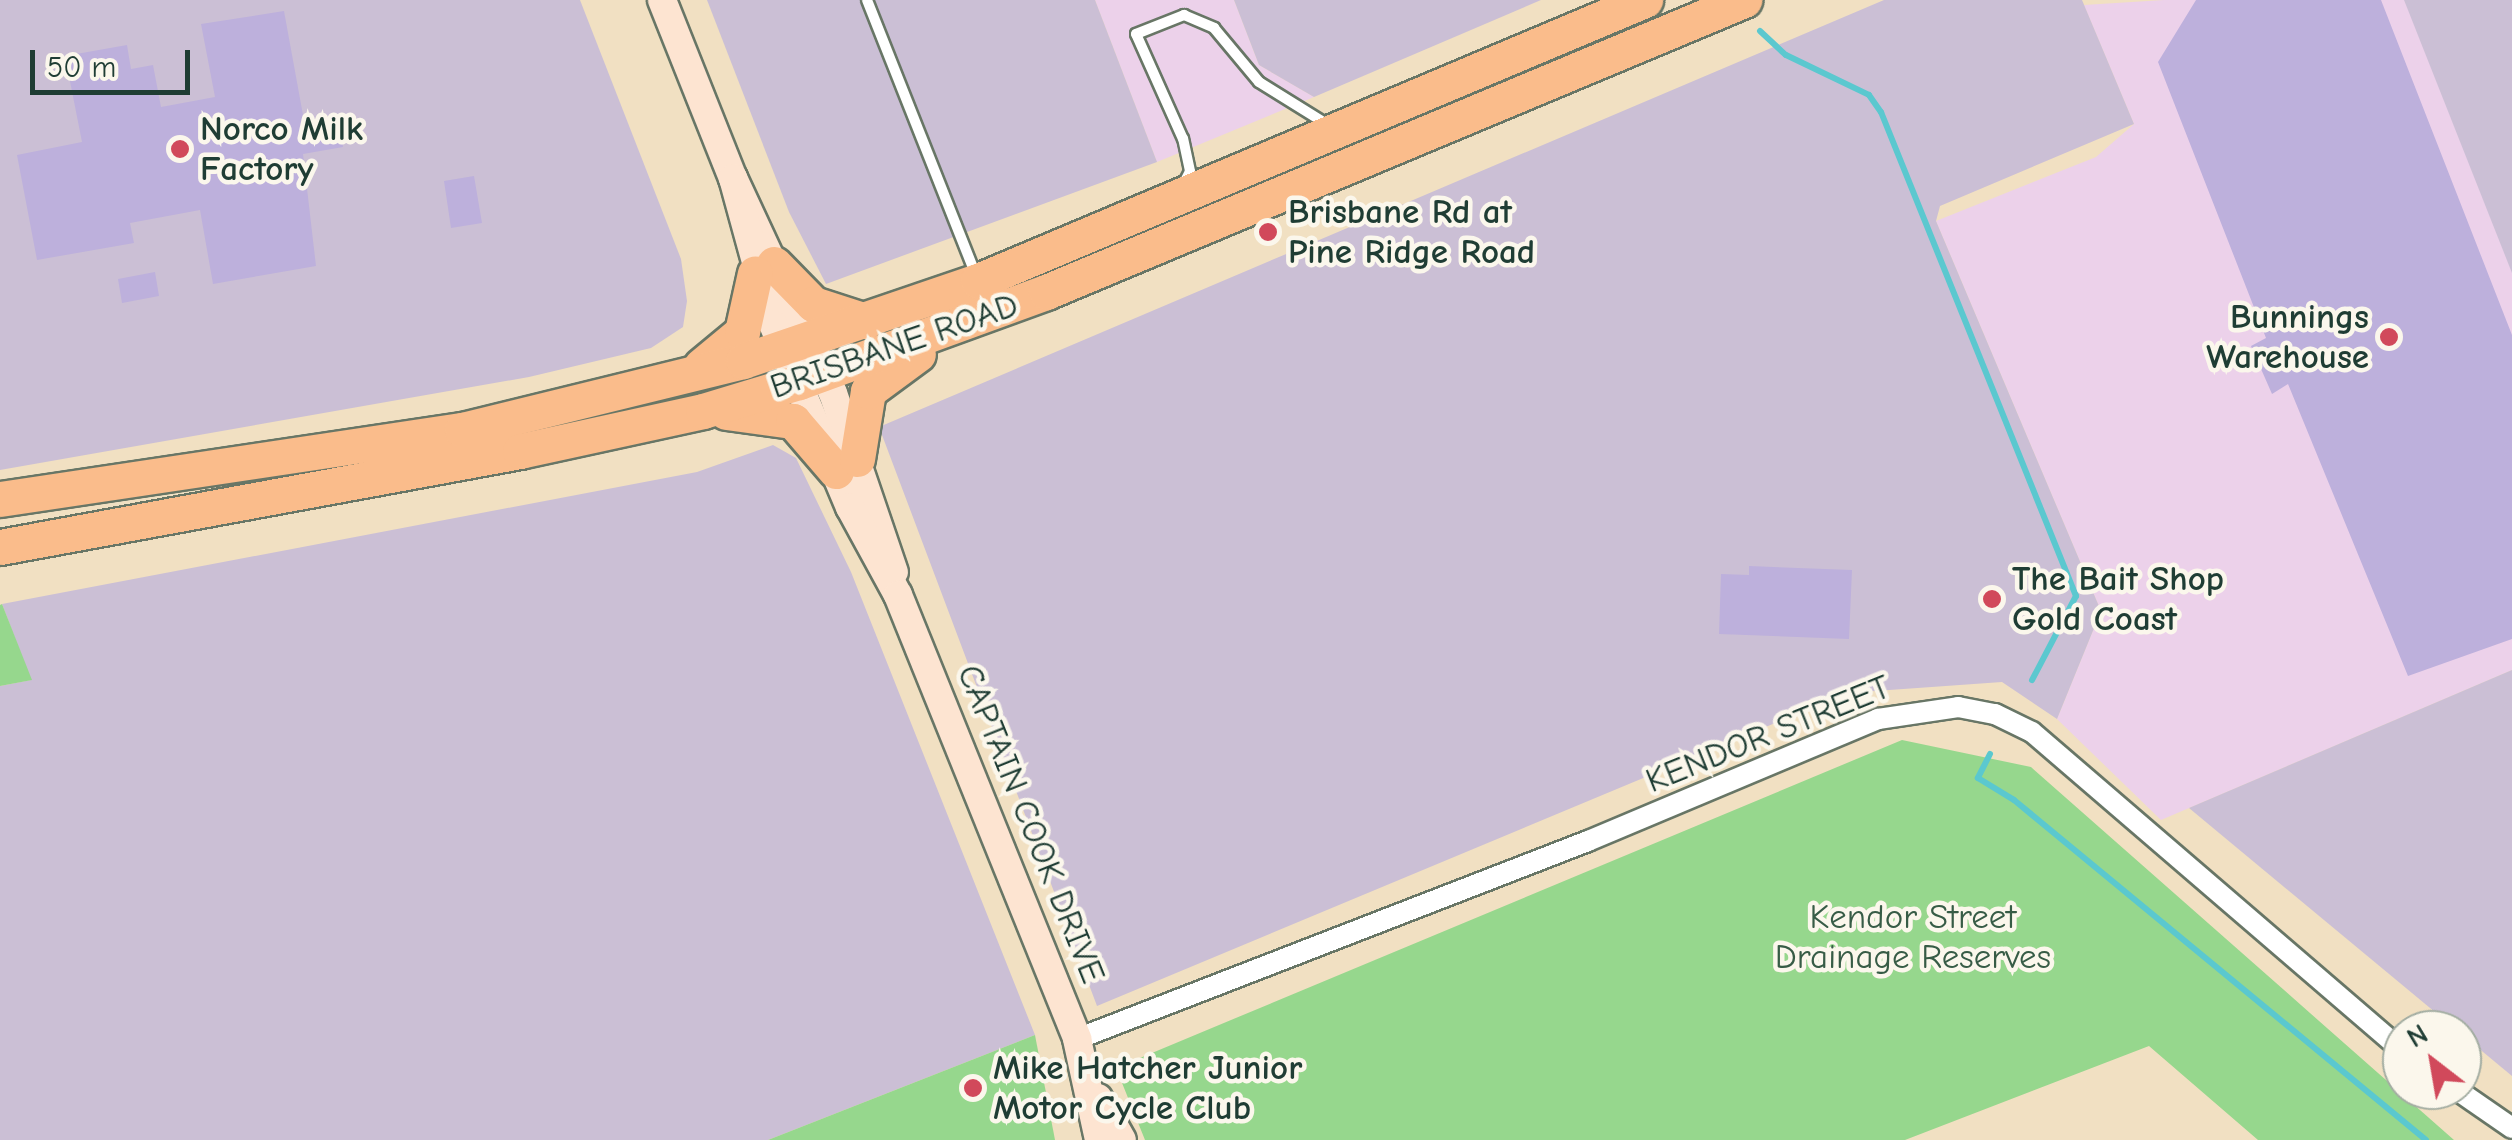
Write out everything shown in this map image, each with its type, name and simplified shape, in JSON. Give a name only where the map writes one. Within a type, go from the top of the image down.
[{"type":"highway","name":"BRISBANE ROAD","points":[[0,499],[462,430],[684,378],[866,322],[978,281],[1644,0]]},
{"type":"highway","name":"BRISBANE ROAD","points":[[0,547],[703,412],[970,322],[1744,0]]},
{"type":"highway","points":[[684,378],[742,332],[765,268],[813,304],[866,322]]},
{"type":"highway","points":[[703,412],[783,416],[846,465],[873,384],[970,322]]},
{"type":"street","name":"CAPTAIN COOK DRIVE","points":[[662,0],[795,344],[846,465],[892,552],[898,595],[1077,1039],[1098,1140]]},
{"type":"street","name":"KENDOR STREET","points":[[1077,1039],[1588,842],[1878,719],[1958,706],[1995,714],[2032,732],[2382,1033]]},
{"type":"street","name":"CAPTAIN COOK DRIVE","points":[[1089,1084],[1122,1140]]},
{"type":"street","points":[[2482,1107],[2512,1128]]},
{"type":"lane","points":[[867,0],[978,281]]},
{"type":"lane","points":[[1177,198],[1190,171],[1183,139],[1136,34],[1184,14],[1214,28],[1259,82],[1336,130]]},
{"type":"shaded area","points":[[0,0],[580,0],[681,259],[687,301],[683,327],[651,348],[529,377],[0,470]]},
{"type":"shaded area","points":[[707,0],[1095,0],[1157,162],[826,284],[789,212]]},
{"type":"shaded area","points":[[1095,0],[1234,0],[1259,65],[1314,97],[1157,162]]},
{"type":"shaded area","points":[[1234,0],[1541,0],[1314,97],[1259,65]]},
{"type":"shaded area","points":[[1884,0],[2082,0],[2134,124],[1940,206],[1936,221],[2101,611],[2057,719],[2002,682],[1847,693],[1097,1006],[879,427]]},
{"type":"shaded area","points":[[2164,0],[2406,0],[2512,270],[2512,670],[2161,820],[2057,719],[2101,611],[1936,221],[2096,157],[2134,124],[2084,5]]},
{"type":"shaded area","points":[[2404,0],[2512,0],[2512,273]]},
{"type":"shaded area","points":[[773,445],[796,458],[851,572],[1035,1035],[768,1140],[0,1140],[0,686],[31,680],[2,604],[697,472]]},
{"type":"shaded area","points":[[2512,670],[2512,1076],[2482,1051],[2482,1010],[2432,1010],[2189,808]]},
{"type":"green space","points":[[0,605],[32,680],[0,686]]},
{"type":"green space","name":"Kendor Street Drainage Reserves","points":[[1902,740],[2031,767],[2382,1077],[2382,1110],[2420,1110],[2454,1140],[2258,1140],[2149,1046],[1905,1140],[1145,1140],[1116,1068]]},
{"type":"green space","name":"Mike Hatcher Junior Motor Cycle Club","points":[[1035,1035],[1055,1140],[768,1140]]},
{"type":"building","name":"Bunnings Warehouse","points":[[2196,0],[2381,0],[2512,335],[2512,639],[2408,676],[2288,384],[2272,394],[2251,346],[2266,338],[2158,62]]},
{"type":"building","name":"Norco Milk Factory","points":[[284,11],[305,126],[338,121],[343,147],[303,154],[316,266],[213,284],[200,210],[130,223],[134,243],[37,260],[17,155],[82,142],[65,56],[127,45],[131,69],[153,65],[161,107],[215,97],[201,24]]},
{"type":"building","points":[[474,176],[482,223],[451,228],[444,181]]},
{"type":"building","points":[[155,272],[159,296],[122,303],[118,279]]},
{"type":"building","points":[[1749,566],[1852,570],[1849,639],[1719,634],[1721,574],[1749,575]]},
{"type":"waterway","points":[[1760,31],[1786,55],[1869,95],[1881,112],[2076,596],[2032,680]]},
{"type":"waterway","points":[[1990,754],[1978,778],[2014,800],[2426,1140]]},
{"type":"place","name":"Norco Milk Factory","points":[[180,149]]},
{"type":"place","name":"Brisbane Rd at Pine Ridge Road","points":[[1268,232]]},
{"type":"place","name":"Bunnings Warehouse","points":[[2389,337]]},
{"type":"place","name":"The Bait Shop Gold Coast","points":[[1992,599]]},
{"type":"place","name":"Mike Hatcher Junior Motor Cycle Club","points":[[973,1088]]}]
